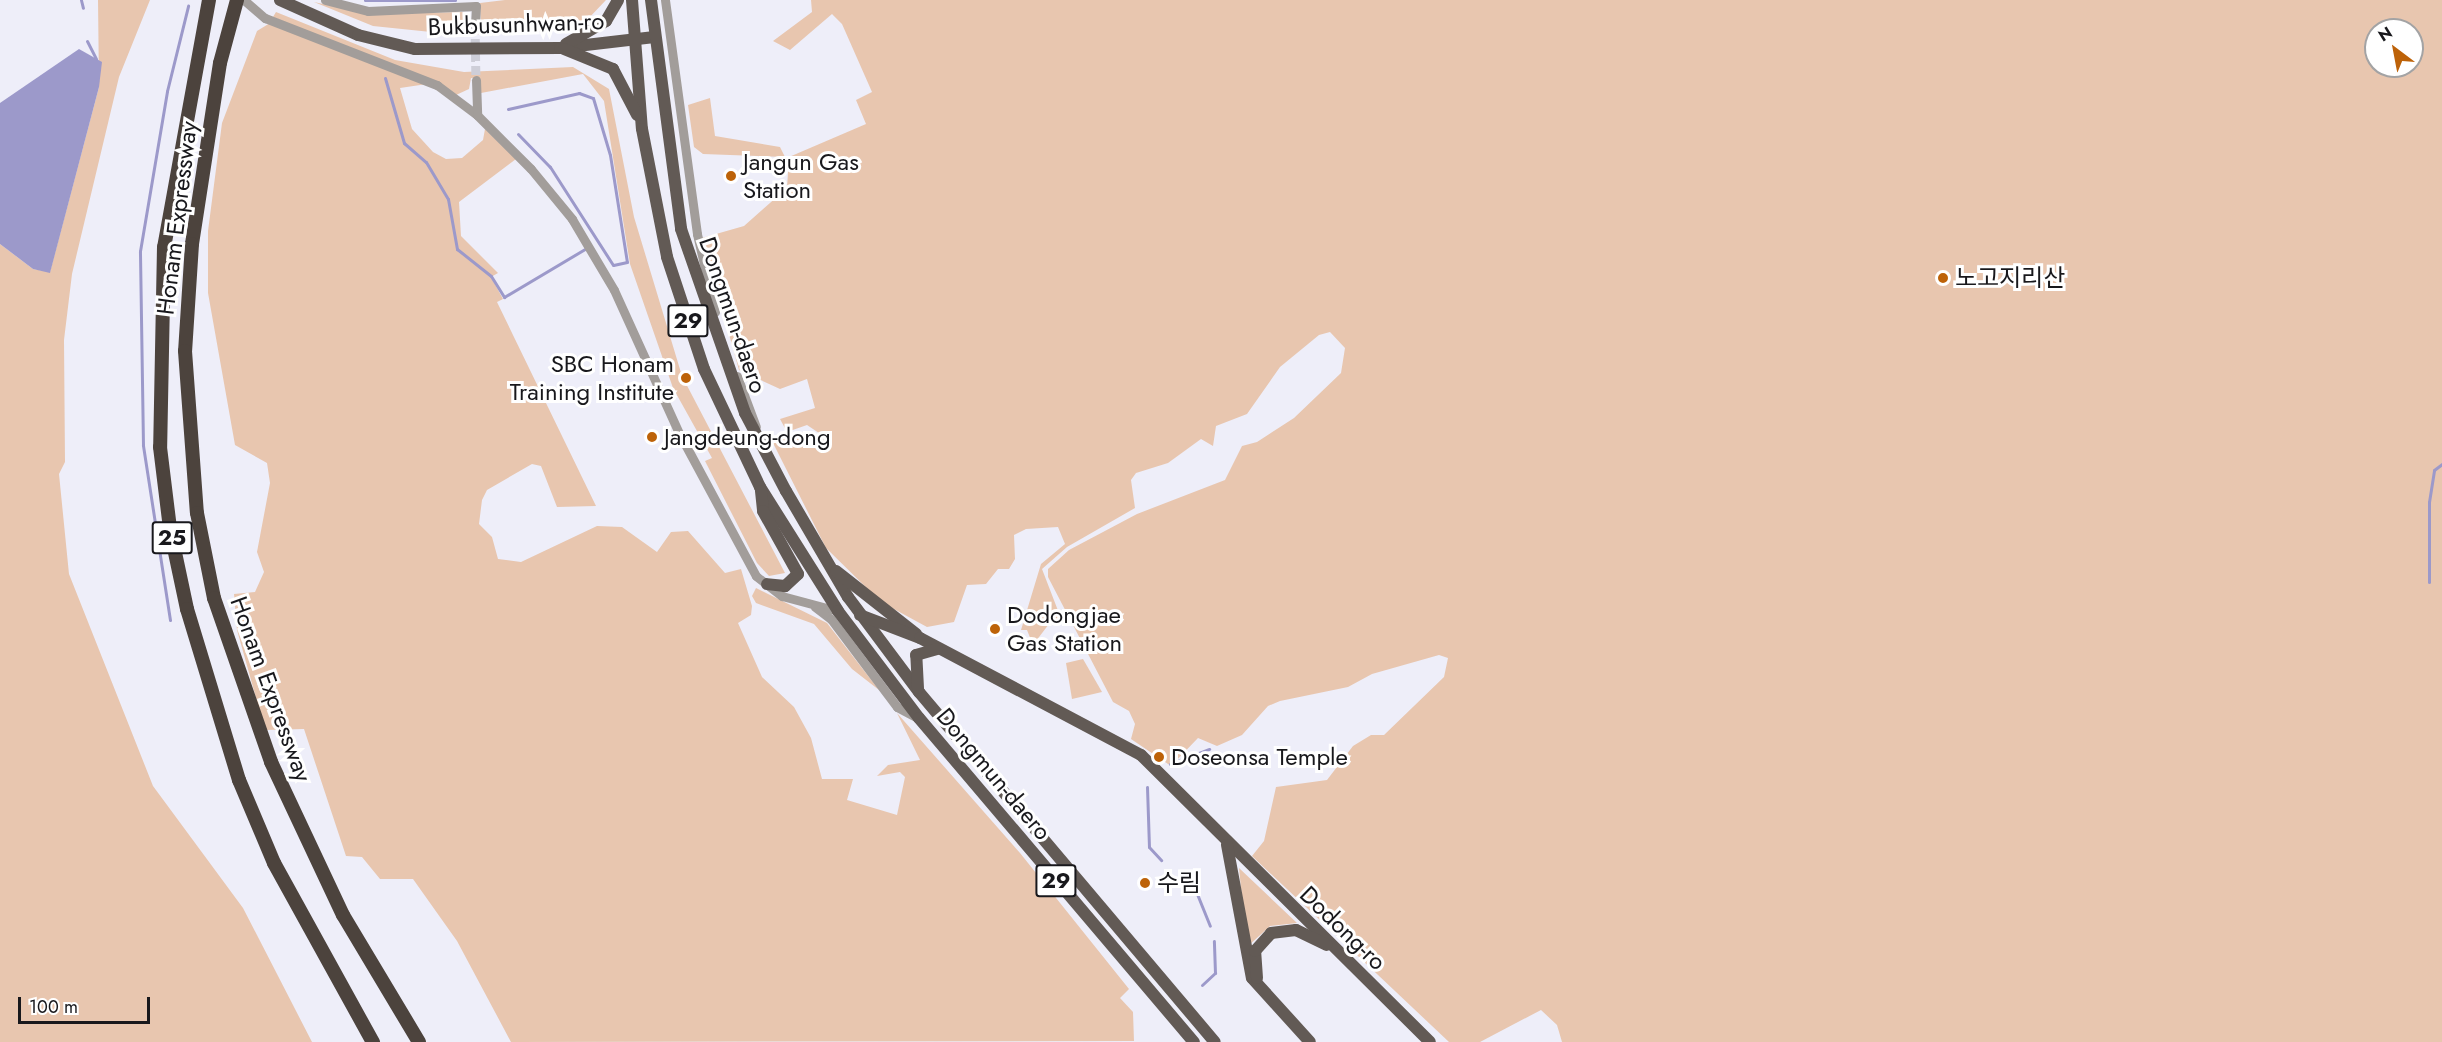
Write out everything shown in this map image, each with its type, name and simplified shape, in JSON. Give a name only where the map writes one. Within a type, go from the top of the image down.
[{"type":"highway","name":"Honam Expressway","points":[[209,0],[164,247],[160,447],[170,529],[187,609],[239,780],[274,863],[374,1042]]},
{"type":"highway","name":"Honam Expressway","points":[[238,2],[218,74],[192,244],[185,351],[197,513],[214,598],[258,731],[298,825],[381,981],[419,1042]]},
{"type":"highway","points":[[381,981],[428,1042]]},
{"type":"main road","name":"Bukbusunhwan-ro","points":[[280,0],[358,35],[415,49],[560,48],[654,37]]},
{"type":"main road","points":[[560,48],[606,21],[618,0]]},
{"type":"main road","name":"Dongmun-daero","points":[[632,0],[642,129],[667,257],[692,332],[760,487],[838,610],[919,718],[1194,1042]]},
{"type":"main road","name":"Dongmun-daero","points":[[651,0],[654,37],[681,229],[713,332],[758,435],[830,567],[861,615],[919,692],[1215,1042]]},
{"type":"main road","points":[[560,48],[613,69],[642,129]]},
{"type":"main road","points":[[760,487],[763,511],[798,574],[785,586],[767,584]]},
{"type":"main road","points":[[830,567],[903,619],[920,638]]},
{"type":"main road","points":[[838,610],[861,615],[920,638],[1141,755],[1227,845],[1242,947],[1259,991],[1310,1042]]},
{"type":"main road","points":[[919,692],[916,655],[937,649]]},
{"type":"main road","name":"Dodong-ro","points":[[1227,845],[1430,1042]]},
{"type":"main road","points":[[1259,991],[1255,951],[1271,933],[1296,930],[1333,947]]},
{"type":"street","points":[[325,0],[368,11],[476,6],[475,25]]},
{"type":"street","points":[[665,0],[702,259],[725,346],[758,435]]},
{"type":"street","points":[[238,2],[265,18],[437,85],[477,115],[572,219],[614,290],[679,433],[749,565],[782,596],[838,610]]},
{"type":"street","points":[[476,80],[477,115]]},
{"type":"street","points":[[811,603],[831,619],[897,707],[919,718]]},
{"type":"shaded area","points":[[98,0],[150,0],[119,77],[72,274],[64,340],[65,462],[59,474],[69,574],[153,786],[243,908],[312,1042],[0,1042],[0,244],[33,269],[50,272],[99,87]]},
{"type":"shaded area","points":[[505,0],[606,0],[588,19],[542,32],[460,35],[373,26],[314,2],[369,14],[463,12],[470,26],[481,25],[480,3]]},
{"type":"shaded area","points":[[811,0],[2442,0],[2442,1042],[1562,1042],[1557,1025],[1541,1010],[1480,1042],[1449,1042],[1252,856],[1264,841],[1276,787],[1327,780],[1353,746],[1371,735],[1384,735],[1444,677],[1448,658],[1439,655],[1372,674],[1348,687],[1280,701],[1268,706],[1242,735],[1217,746],[1198,738],[1171,766],[1131,739],[1135,724],[1129,711],[1113,702],[1048,577],[1048,569],[1069,550],[1137,514],[1225,480],[1242,446],[1257,442],[1294,418],[1341,373],[1345,348],[1330,332],[1319,335],[1280,367],[1247,414],[1216,426],[1213,446],[1201,439],[1168,463],[1136,473],[1131,480],[1135,508],[1067,547],[1042,569],[1062,621],[1052,620],[1033,645],[1027,630],[1021,630],[1041,564],[1065,544],[1058,527],[1026,529],[1014,535],[1015,559],[1009,569],[998,569],[986,584],[967,585],[954,622],[927,627],[881,602],[826,548],[773,443],[806,431],[822,443],[825,437],[807,425],[787,432],[780,419],[815,408],[807,379],[780,389],[739,370],[702,238],[744,226],[787,188],[789,157],[866,124],[856,100],[872,92],[842,24],[832,14],[790,50],[773,41],[812,12]]},
{"type":"shaded area","points":[[276,12],[395,60],[464,72],[573,67],[609,89],[634,217],[682,376],[785,573],[769,576],[757,563],[705,461],[712,458],[673,388],[630,264],[604,101],[583,74],[481,93],[480,79],[471,78],[469,89],[456,95],[273,17]]},
{"type":"shaded area","points":[[270,23],[427,84],[400,88],[412,129],[433,152],[446,159],[462,158],[483,140],[485,129],[516,159],[459,202],[461,236],[498,273],[491,277],[503,299],[497,302],[596,506],[557,507],[541,466],[532,464],[487,490],[482,500],[479,524],[492,537],[498,559],[521,562],[597,526],[622,527],[657,552],[671,532],[688,531],[725,573],[741,569],[752,606],[751,615],[738,623],[762,677],[794,707],[811,738],[822,779],[853,779],[847,800],[897,815],[905,777],[900,772],[877,776],[888,765],[920,760],[897,713],[1020,853],[1129,989],[1120,998],[1133,1012],[1134,1041],[511,1042],[457,941],[413,879],[380,879],[362,857],[346,856],[304,729],[265,730],[237,630],[234,594],[255,592],[264,572],[257,552],[270,483],[267,463],[235,445],[208,293],[208,231],[222,123],[257,31]]},
{"type":"shaded area","points":[[79,49],[102,62],[99,87],[50,273],[33,269],[0,244],[0,103]]},
{"type":"shaded area","points":[[710,98],[715,136],[780,147],[785,157],[703,154],[694,147],[688,105]]},
{"type":"shaded area","points":[[756,588],[827,623],[879,690],[852,669],[814,624],[756,603],[752,596]]},
{"type":"shaded area","points":[[1083,659],[1102,692],[1072,699],[1066,663]]},
{"type":"shaded area","points":[[1239,868],[1297,923],[1270,926],[1247,947]]},
{"type":"waterway","points":[[81,0],[83,8]]},
{"type":"waterway","points":[[365,0],[455,0]]},
{"type":"waterway","points":[[170,620],[143,445],[140,251],[167,91],[188,6]]},
{"type":"waterway","points":[[87,41],[96,59]]},
{"type":"waterway","points":[[385,78],[404,143],[426,162],[448,199],[457,249],[491,276],[504,297],[585,249]]},
{"type":"waterway","points":[[508,109],[579,93],[593,98],[610,155],[627,262],[613,265],[550,167],[518,134]]},
{"type":"waterway","points":[[2429,582],[2429,502],[2434,470],[2442,464]]},
{"type":"waterway","points":[[1170,764],[1209,749]]},
{"type":"waterway","points":[[1147,787],[1149,847],[1161,860]]},
{"type":"waterway","points":[[1193,884],[1210,926]]},
{"type":"waterway","points":[[1202,985],[1215,973],[1214,941]]},
{"type":"tunnel","points":[[475,25],[476,80]]},
{"type":"place","name":"Jangun Gas Station","points":[[731,176]]},
{"type":"place","name":"노고지리산","points":[[1943,278]]},
{"type":"place","name":"SBC Honam Training Institute","points":[[686,378]]},
{"type":"place","name":"Jangdeung-dong","points":[[652,437]]},
{"type":"place","name":"Dodongjae Gas Station","points":[[995,629]]},
{"type":"place","name":"Doseonsa Temple","points":[[1159,757]]},
{"type":"place","name":"수림","points":[[1145,883]]}]
